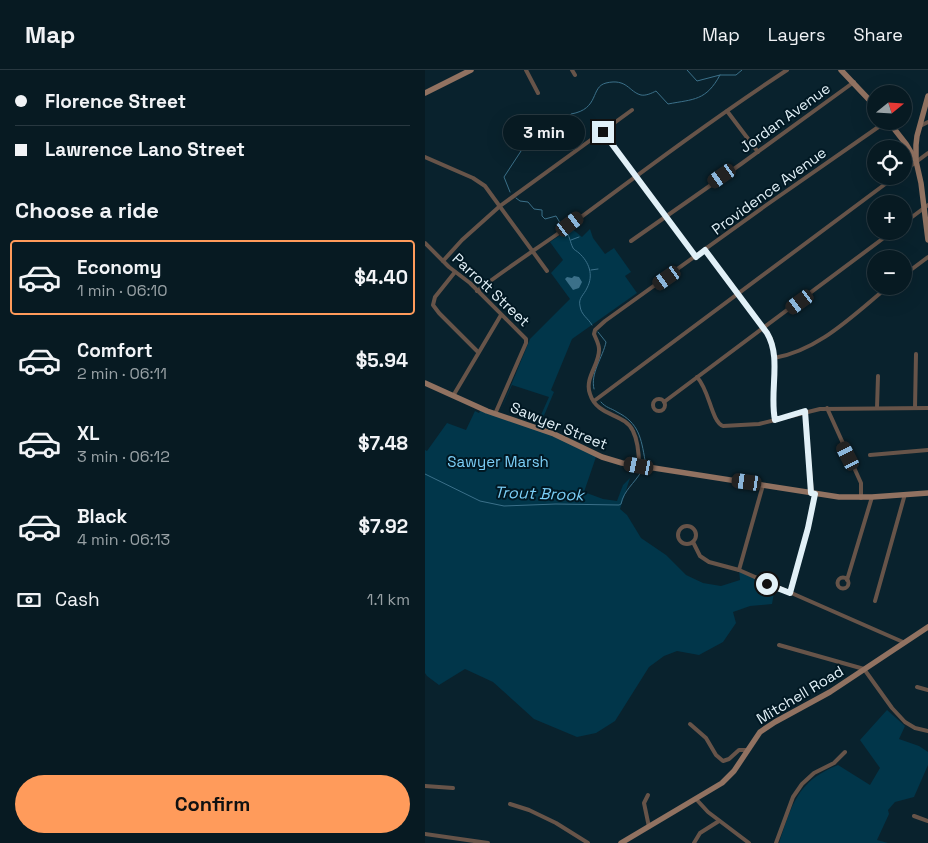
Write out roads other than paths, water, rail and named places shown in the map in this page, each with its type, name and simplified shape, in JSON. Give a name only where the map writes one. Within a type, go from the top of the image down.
[{"type":"street","points":[[425,93],[471,70]]},
{"type":"street","points":[[526,70],[538,94]]},
{"type":"street","points":[[572,70],[575,75]]},
{"type":"street","points":[[477,291],[787,70]]},
{"type":"street","points":[[841,70],[867,96]]},
{"type":"street","name":"Jordan Avenue","points":[[631,241],[854,82]]},
{"type":"street","points":[[928,96],[916,139],[916,161],[926,206],[928,240]]},
{"type":"street","points":[[443,261],[462,240],[499,206],[632,110]]},
{"type":"street","points":[[727,111],[758,152]]},
{"type":"street","points":[[919,126],[928,122]]},
{"type":"street","name":"Providence Avenue","points":[[593,401],[588,388],[599,354],[594,334],[595,330],[765,206],[874,130]]},
{"type":"street","points":[[895,130],[907,144],[916,161]]},
{"type":"street","points":[[603,132],[696,257]]},
{"type":"street","points":[[912,164],[928,153]]},
{"type":"street","points":[[425,156],[473,178],[485,186],[547,271]]},
{"type":"street","points":[[639,466],[637,446],[632,428],[601,410],[593,401],[884,185]]},
{"type":"street","points":[[912,217],[926,206]]},
{"type":"street","points":[[664,402],[881,240]]},
{"type":"street","name":"Parrott Street","points":[[425,243],[526,339],[526,343],[495,414]]},
{"type":"street","points":[[705,250],[771,339],[774,349],[773,403],[775,420]]},
{"type":"street","points":[[912,269],[928,257]]},
{"type":"street","points":[[455,272],[439,290],[433,305],[478,352]]},
{"type":"street","points":[[774,358],[799,352],[819,342],[878,295]]},
{"type":"street","points":[[453,396],[501,314]]},
{"type":"street","points":[[915,408],[916,354]]},
{"type":"street","points":[[877,408],[878,376]]},
{"type":"street","points":[[697,377],[706,390],[713,415],[719,424],[723,426],[759,424],[805,411],[827,408],[928,408]]},
{"type":"street","name":"Sawyer Street","points":[[425,383],[495,414],[554,434],[602,457],[639,466],[839,497],[872,498],[928,493]]},
{"type":"street","points":[[827,408],[861,483],[861,498]]},
{"type":"street","points":[[790,593],[808,528],[813,493],[805,411]]},
{"type":"street","points":[[870,454],[928,450]]},
{"type":"street","points":[[739,570],[763,485]]},
{"type":"street","points":[[875,601],[905,494]]},
{"type":"street","points":[[847,580],[872,498]]},
{"type":"street","points":[[693,542],[687,544],[680,540],[678,534],[681,528],[689,526],[695,529],[696,535],[693,542],[700,556],[706,560],[739,570],[903,642]]},
{"type":"street","name":"Mitchell Road","points":[[621,843],[722,783],[731,774],[754,739],[767,727],[823,697],[928,627]]},
{"type":"street","points":[[779,645],[864,669],[892,708],[905,722],[915,728],[928,731]]},
{"type":"street","points":[[917,687],[928,690]]},
{"type":"street","points":[[690,724],[706,738],[716,756],[723,761],[729,759],[739,750],[748,750]]},
{"type":"street","points":[[776,843],[793,797],[802,784],[814,773],[833,763],[845,752]]},
{"type":"street","points":[[425,786],[453,788]]},
{"type":"street","points":[[648,795],[644,803],[649,828]]},
{"type":"street","points":[[696,800],[719,821],[748,843]]},
{"type":"street","points":[[510,804],[529,810],[557,823],[588,843]]},
{"type":"street","points":[[914,816],[928,821]]},
{"type":"street","points":[[694,843],[700,833],[719,821]]},
{"type":"street","points":[[425,834],[488,843]]},
{"type":"waterway","points":[[687,70],[697,81],[720,75],[736,75],[742,70]]},
{"type":"waterway","name":"Trout Brook","points":[[510,192],[504,177],[523,148],[544,126],[560,125],[571,114],[586,108],[601,85],[619,82],[641,95],[647,95],[656,91],[668,104],[699,97],[710,90],[720,75]]},
{"type":"waterway","name":"Trout Brook","points":[[516,198],[520,201],[528,202],[534,209],[542,210],[542,216],[545,219],[556,216],[562,226]]},
{"type":"waterway","name":"Trout Brook","points":[[565,230],[573,248],[583,257],[588,265],[589,283],[580,303],[582,312],[592,325]]},
{"type":"waterway","points":[[571,240],[579,237]]},
{"type":"waterway","points":[[591,270],[598,269]]},
{"type":"waterway","name":"Trout Brook","points":[[594,389],[595,371],[606,342],[598,332]]},
{"type":"waterway","name":"Trout Brook","points":[[601,402],[624,416],[634,426],[640,438],[645,460]]},
{"type":"waterway","name":"Trout Brook","points":[[425,474],[480,501],[504,506],[556,504],[619,505],[641,472]]},
{"type":"park label","name":"Sawyer Marsh","points":[[498,462]]}]
